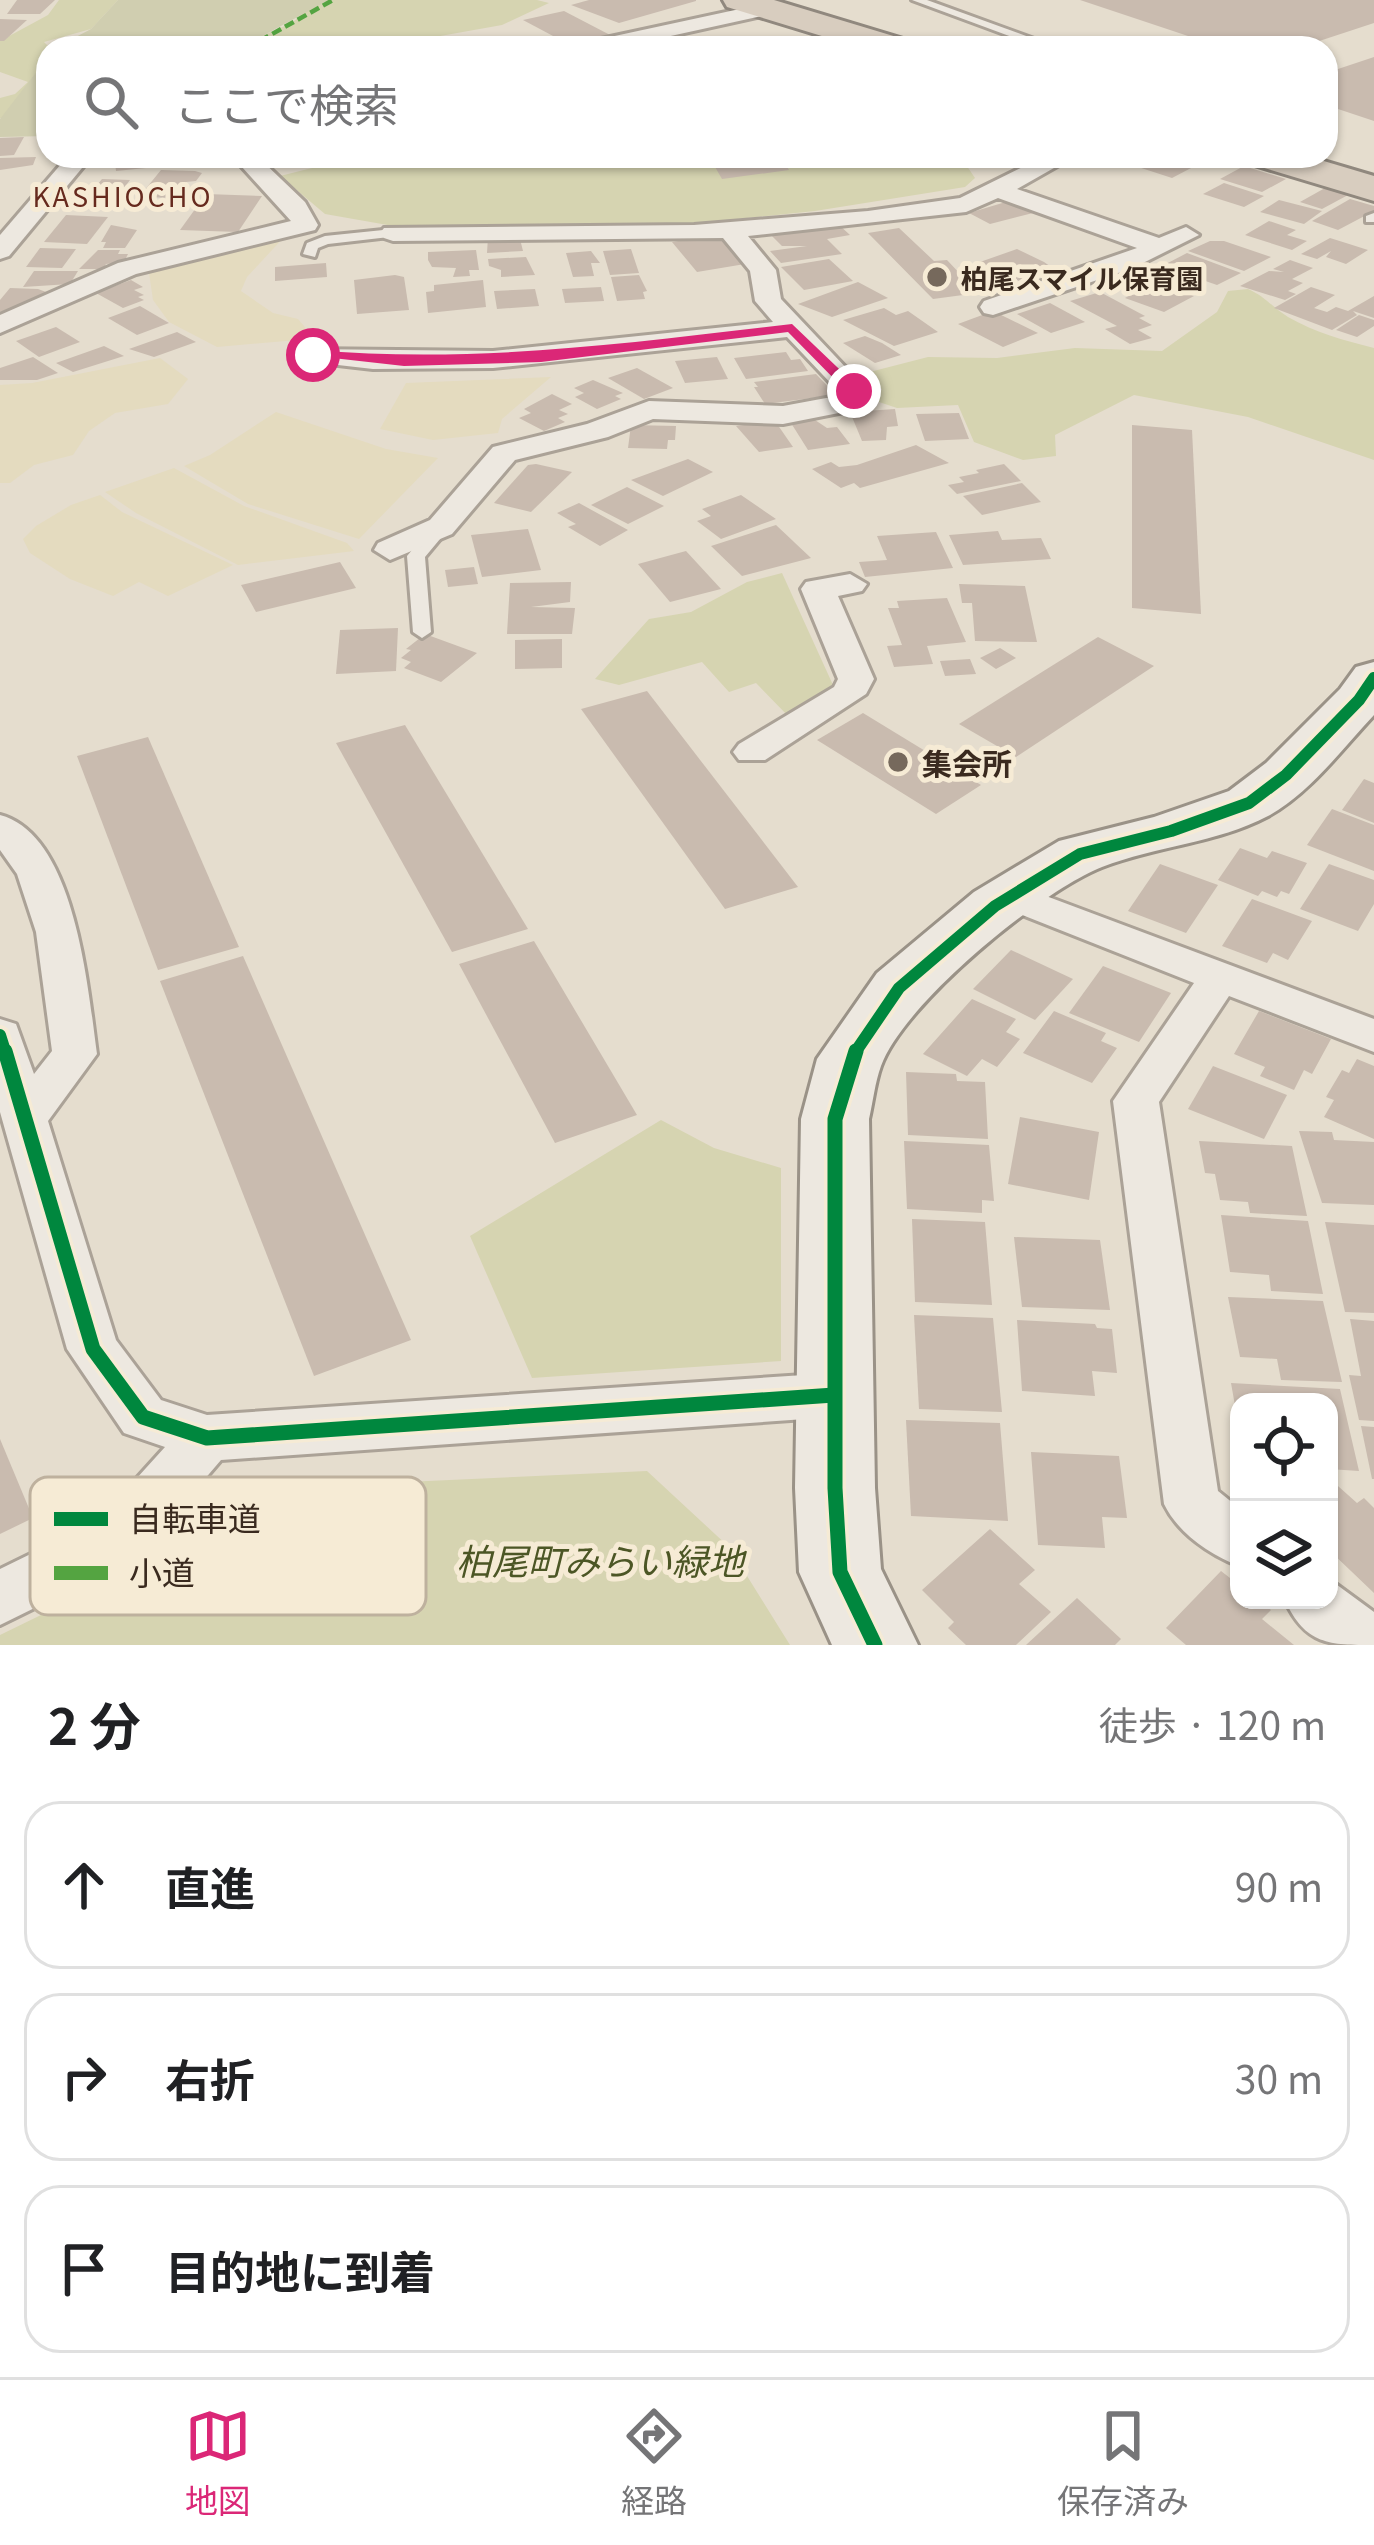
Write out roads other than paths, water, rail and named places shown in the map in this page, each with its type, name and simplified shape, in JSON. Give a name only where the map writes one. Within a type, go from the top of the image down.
[{"type":"highway","points":[[753,5],[858,36]]},
{"type":"highway","points":[[1290,168],[1373,208]]},
{"type":"street","points":[[633,36],[753,5]]},
{"type":"street","points":[[0,251],[70,168]]},
{"type":"street","points":[[0,325],[127,268],[306,225],[296,207],[256,168]]},
{"type":"street","points":[[393,233],[730,230],[966,206],[1040,168]]},
{"type":"street","points":[[998,190],[1160,248]]},
{"type":"street","points":[[390,550],[441,527],[504,454],[597,431],[649,410],[783,415],[848,403],[854,391],[768,301],[763,270],[730,230]]},
{"type":"street","points":[[993,307],[1186,235]]},
{"type":"street","points":[[313,355],[404,362],[541,358],[792,328]]},
{"type":"street","points":[[752,752],[848,694],[856,679],[818,589],[850,584]]},
{"type":"street","points":[[875,1645],[840,1572],[834,1395],[836,1119],[850,1059],[898,988],[1011,896],[1081,854],[1171,831],[1249,803],[1315,745],[1374,678]]},
{"type":"street","points":[[0,827],[18,842],[52,904],[75,1054],[25,1118]]},
{"type":"street","points":[[1011,896],[1374,1036]]},
{"type":"street","points":[[1220,976],[1136,1101],[1192,1504],[1230,1534]]},
{"type":"street","points":[[0,1035],[93,1349],[143,1417],[207,1438],[834,1395]]},
{"type":"street","points":[[173,1477],[207,1438]]},
{"type":"street","points":[[0,1598],[30,1583]]},
{"type":"street","points":[[1325,1609],[1371,1645]]},
{"type":"lane","points":[[917,0],[1019,36]]},
{"type":"lane","points":[[306,225],[393,233]]},
{"type":"lane","points":[[310,254],[312,246],[325,240],[393,233]]},
{"type":"lane","points":[[605,241],[635,234]]},
{"type":"lane","points":[[422,632],[416,556],[441,527]]},
{"type":"place","name":"柏尾スマイル保育園","points":[[937,277]]},
{"type":"place","name":"集会所","points":[[898,762]]},
{"type":"district","name":"KASHIOCHO","points":[[123,195]]},
{"type":"park label","name":"柏尾町みらい緑地","points":[[600,1559]]}]
